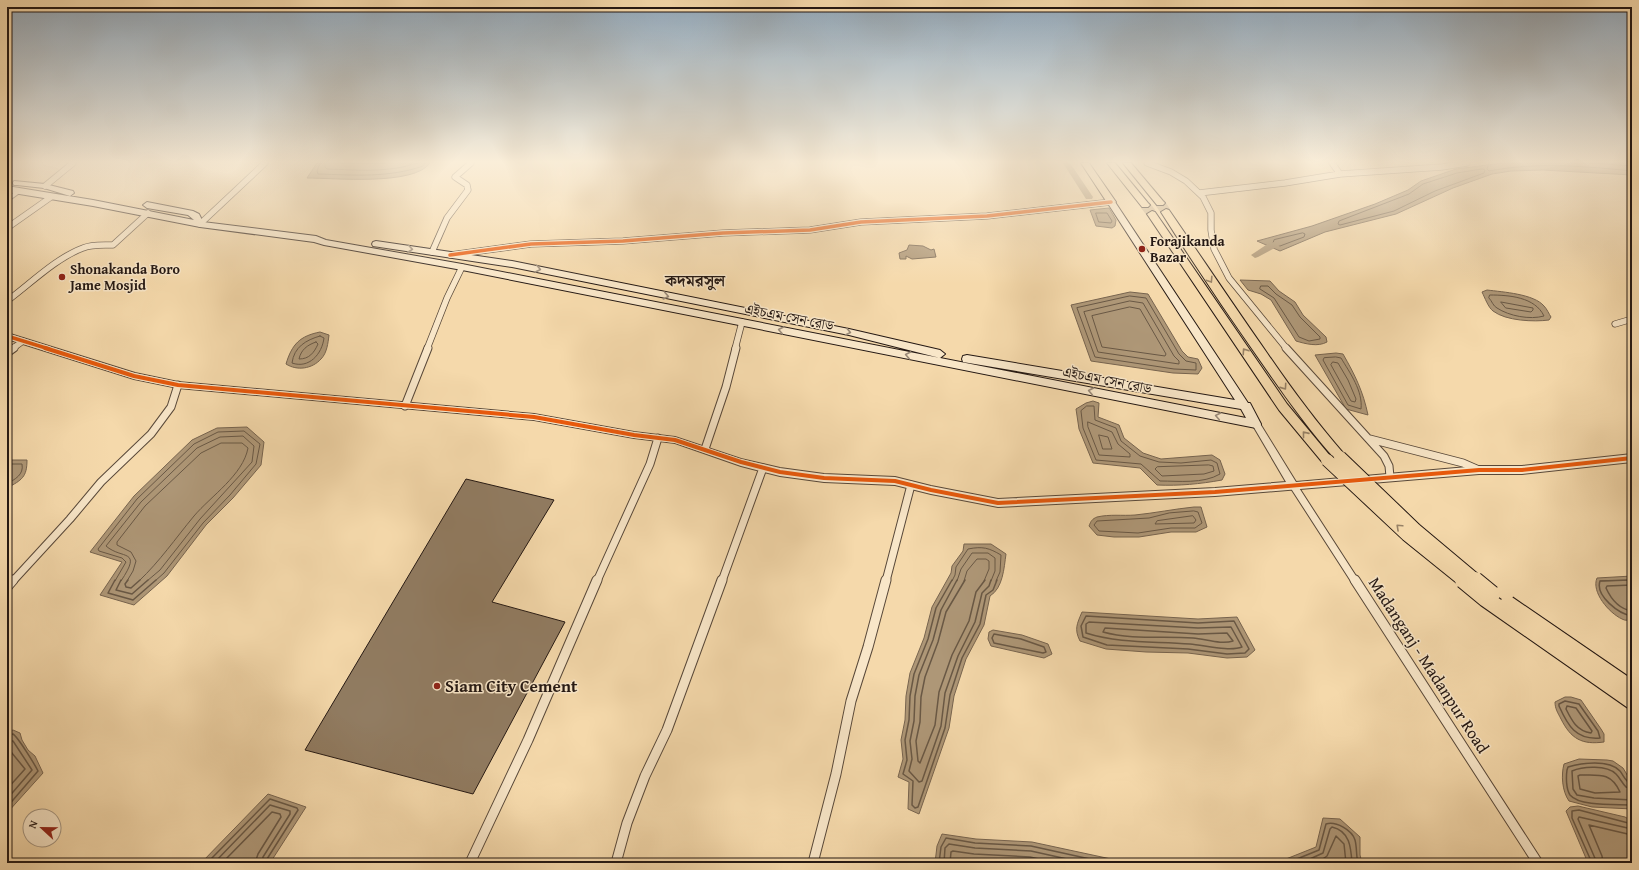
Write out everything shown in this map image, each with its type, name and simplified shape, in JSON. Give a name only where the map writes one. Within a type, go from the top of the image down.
[{"type":"main road","name":"এইচএম সেন রোড","points":[[91,204],[148,213],[200,224],[316,239],[329,238],[512,264],[849,332],[942,354],[1246,406]]},
{"type":"main road","points":[[134,204],[190,213],[196,216],[200,224]]},
{"type":"main road","points":[[1112,204],[1246,406],[1256,424]]},
{"type":"main road","points":[[1166,212],[1213,284],[1297,406],[1320,436],[1415,529],[1492,593],[1632,689]]},
{"type":"main road","points":[[1152,214],[1283,407],[1327,460],[1407,535],[1486,599],[1632,701]]},
{"type":"main road","name":"এইচএম সেন রোড","points":[[316,239],[324,242],[462,267],[1256,424]]},
{"type":"main road","points":[[435,262],[446,254]]},
{"type":"street","points":[[7,228],[42,204]]},
{"type":"street","points":[[200,224],[222,204]]},
{"type":"street","points":[[432,252],[447,218],[458,204]]},
{"type":"street","points":[[446,254],[531,244],[638,240],[810,230],[861,222],[987,216],[1097,204]]},
{"type":"street","points":[[1206,204],[1211,213],[1211,230],[1214,248],[1229,278],[1290,353],[1384,456],[1389,466],[1390,477]]},
{"type":"street","points":[[7,301],[59,261],[82,248],[93,245],[113,245],[148,213]]},
{"type":"street","points":[[405,406],[447,298],[462,267]]},
{"type":"street","points":[[1615,324],[1632,319]]},
{"type":"street","points":[[705,449],[726,387],[742,322]]},
{"type":"street","points":[[7,336],[134,376],[178,385],[405,406],[500,413],[675,440],[741,462],[780,472],[824,478],[895,481],[998,503],[1191,493],[1479,470],[1522,470],[1632,458]]},
{"type":"street","points":[[7,353],[23,341]]},
{"type":"street","points":[[7,587],[70,519],[101,482],[151,434],[172,407],[178,385]]},
{"type":"street","points":[[1256,424],[1293,485]]},
{"type":"street","points":[[470,863],[528,740],[613,544],[650,464],[658,438]]},
{"type":"street","points":[[1370,439],[1463,463],[1479,470]]},
{"type":"street","points":[[616,863],[627,823],[645,776],[667,730],[763,468]]},
{"type":"street","points":[[814,859],[836,774],[851,701],[872,633],[911,485]]},
{"type":"street","name":"Madanganj - Madanpur Road","points":[[1293,485],[1538,863]]},
{"type":"water","points":[[1375,204],[1419,204],[1396,214],[1325,232],[1280,251],[1257,241],[1312,226]]},
{"type":"water","points":[[1109,208],[1116,220],[1115,226],[1112,228],[1096,226],[1090,210]]},
{"type":"water","points":[[909,245],[923,246],[931,250],[934,249],[936,257],[912,259],[906,256],[906,259],[900,259],[899,253],[907,250]]},
{"type":"water","points":[[1240,280],[1270,281],[1279,291],[1295,302],[1303,315],[1326,337],[1327,342],[1316,345],[1296,341],[1271,300],[1261,294],[1248,290]]},
{"type":"water","points":[[1487,290],[1526,296],[1544,306],[1551,317],[1549,320],[1528,321],[1505,317],[1493,311],[1488,305],[1482,292]]},
{"type":"water","points":[[1130,292],[1148,294],[1182,351],[1188,357],[1198,359],[1202,368],[1198,374],[1173,373],[1091,361],[1071,305]]},
{"type":"water","points":[[320,332],[329,335],[326,351],[321,359],[313,365],[304,368],[295,368],[286,364],[291,351],[298,342],[307,336]]},
{"type":"water","points":[[1336,353],[1343,354],[1351,369],[1361,391],[1368,415],[1346,409],[1315,355]]},
{"type":"water","points":[[1093,401],[1099,403],[1098,417],[1119,425],[1124,438],[1143,453],[1161,459],[1212,455],[1220,460],[1225,474],[1222,480],[1206,483],[1157,485],[1140,468],[1093,463],[1079,429],[1076,409]]},
{"type":"water","points":[[247,427],[264,442],[261,465],[233,498],[206,525],[167,576],[134,605],[100,595],[122,562],[90,552],[134,496],[192,440],[217,428]]},
{"type":"water","points":[[7,460],[27,460],[27,466],[23,477],[7,488]]},
{"type":"water","points":[[1201,507],[1207,527],[1196,532],[1171,532],[1139,537],[1114,537],[1097,535],[1089,526],[1093,519],[1102,516],[1135,515]]},
{"type":"water","points":[[964,544],[991,544],[1006,554],[1000,583],[998,588],[990,596],[984,625],[966,659],[954,696],[949,728],[919,814],[908,809],[909,782],[898,777],[903,759],[901,740],[905,720],[906,696],[910,673],[924,638],[932,607],[951,573],[952,566],[963,551]]},
{"type":"water","points":[[1632,576],[1632,620],[1624,620],[1612,612],[1602,602],[1597,589],[1597,578]]},
{"type":"water","points":[[1082,612],[1198,619],[1237,617],[1255,650],[1247,657],[1227,658],[1188,653],[1106,649],[1080,641],[1077,633],[1077,626]]},
{"type":"water","points":[[993,630],[1022,635],[1048,644],[1052,654],[1044,658],[991,646],[988,639],[989,632]]},
{"type":"water","points":[[1565,697],[1581,700],[1604,734],[1604,742],[1596,743],[1583,741],[1573,736],[1565,726],[1556,709],[1555,702]]},
{"type":"water","points":[[13,730],[20,733],[22,740],[28,750],[35,756],[43,773],[7,813],[7,732]]},
{"type":"water","points":[[1579,759],[1613,761],[1623,768],[1632,783],[1632,809],[1592,807],[1569,801],[1565,793],[1563,783],[1564,764]]},
{"type":"water","points":[[268,794],[306,807],[270,863],[201,863]]},
{"type":"water","points":[[1578,806],[1625,817],[1632,821],[1632,863],[1588,863],[1566,811],[1570,807]]},
{"type":"water","points":[[1323,818],[1340,819],[1360,837],[1360,855],[1362,863],[1276,863],[1316,847]]},
{"type":"water","points":[[942,834],[976,839],[1032,842],[1111,859],[1155,863],[935,863],[937,846]]},
{"type":"building","name":"Siam City Cement","points":[[466,479],[554,500],[492,602],[565,622],[473,794],[305,750]]},
{"type":"waterway","points":[[1255,255],[1282,242]]},
{"type":"tunnel","points":[[1160,204],[1166,212]]},
{"type":"tunnel","points":[[1145,205],[1152,214]]},
{"type":"cycle path","points":[[450,255],[531,244],[623,241],[723,233],[810,230],[861,222],[987,216],[1097,204]]},
{"type":"cycle path","points":[[7,336],[134,376],[178,385],[534,417],[634,435],[675,440],[741,462],[780,472],[824,478],[895,481],[931,490],[998,503],[1215,492],[1479,470],[1522,470],[1632,458]]},
{"type":"place","name":"Forajikanda Bazar","points":[[1142,249]]},
{"type":"place","name":"Shonakanda Boro Jame Mosjid","points":[[62,277]]},
{"type":"place","name":"Siam City Cement","points":[[437,686]]},
{"type":"district","name":"কদমরসুল","points":[[695,280]]}]
